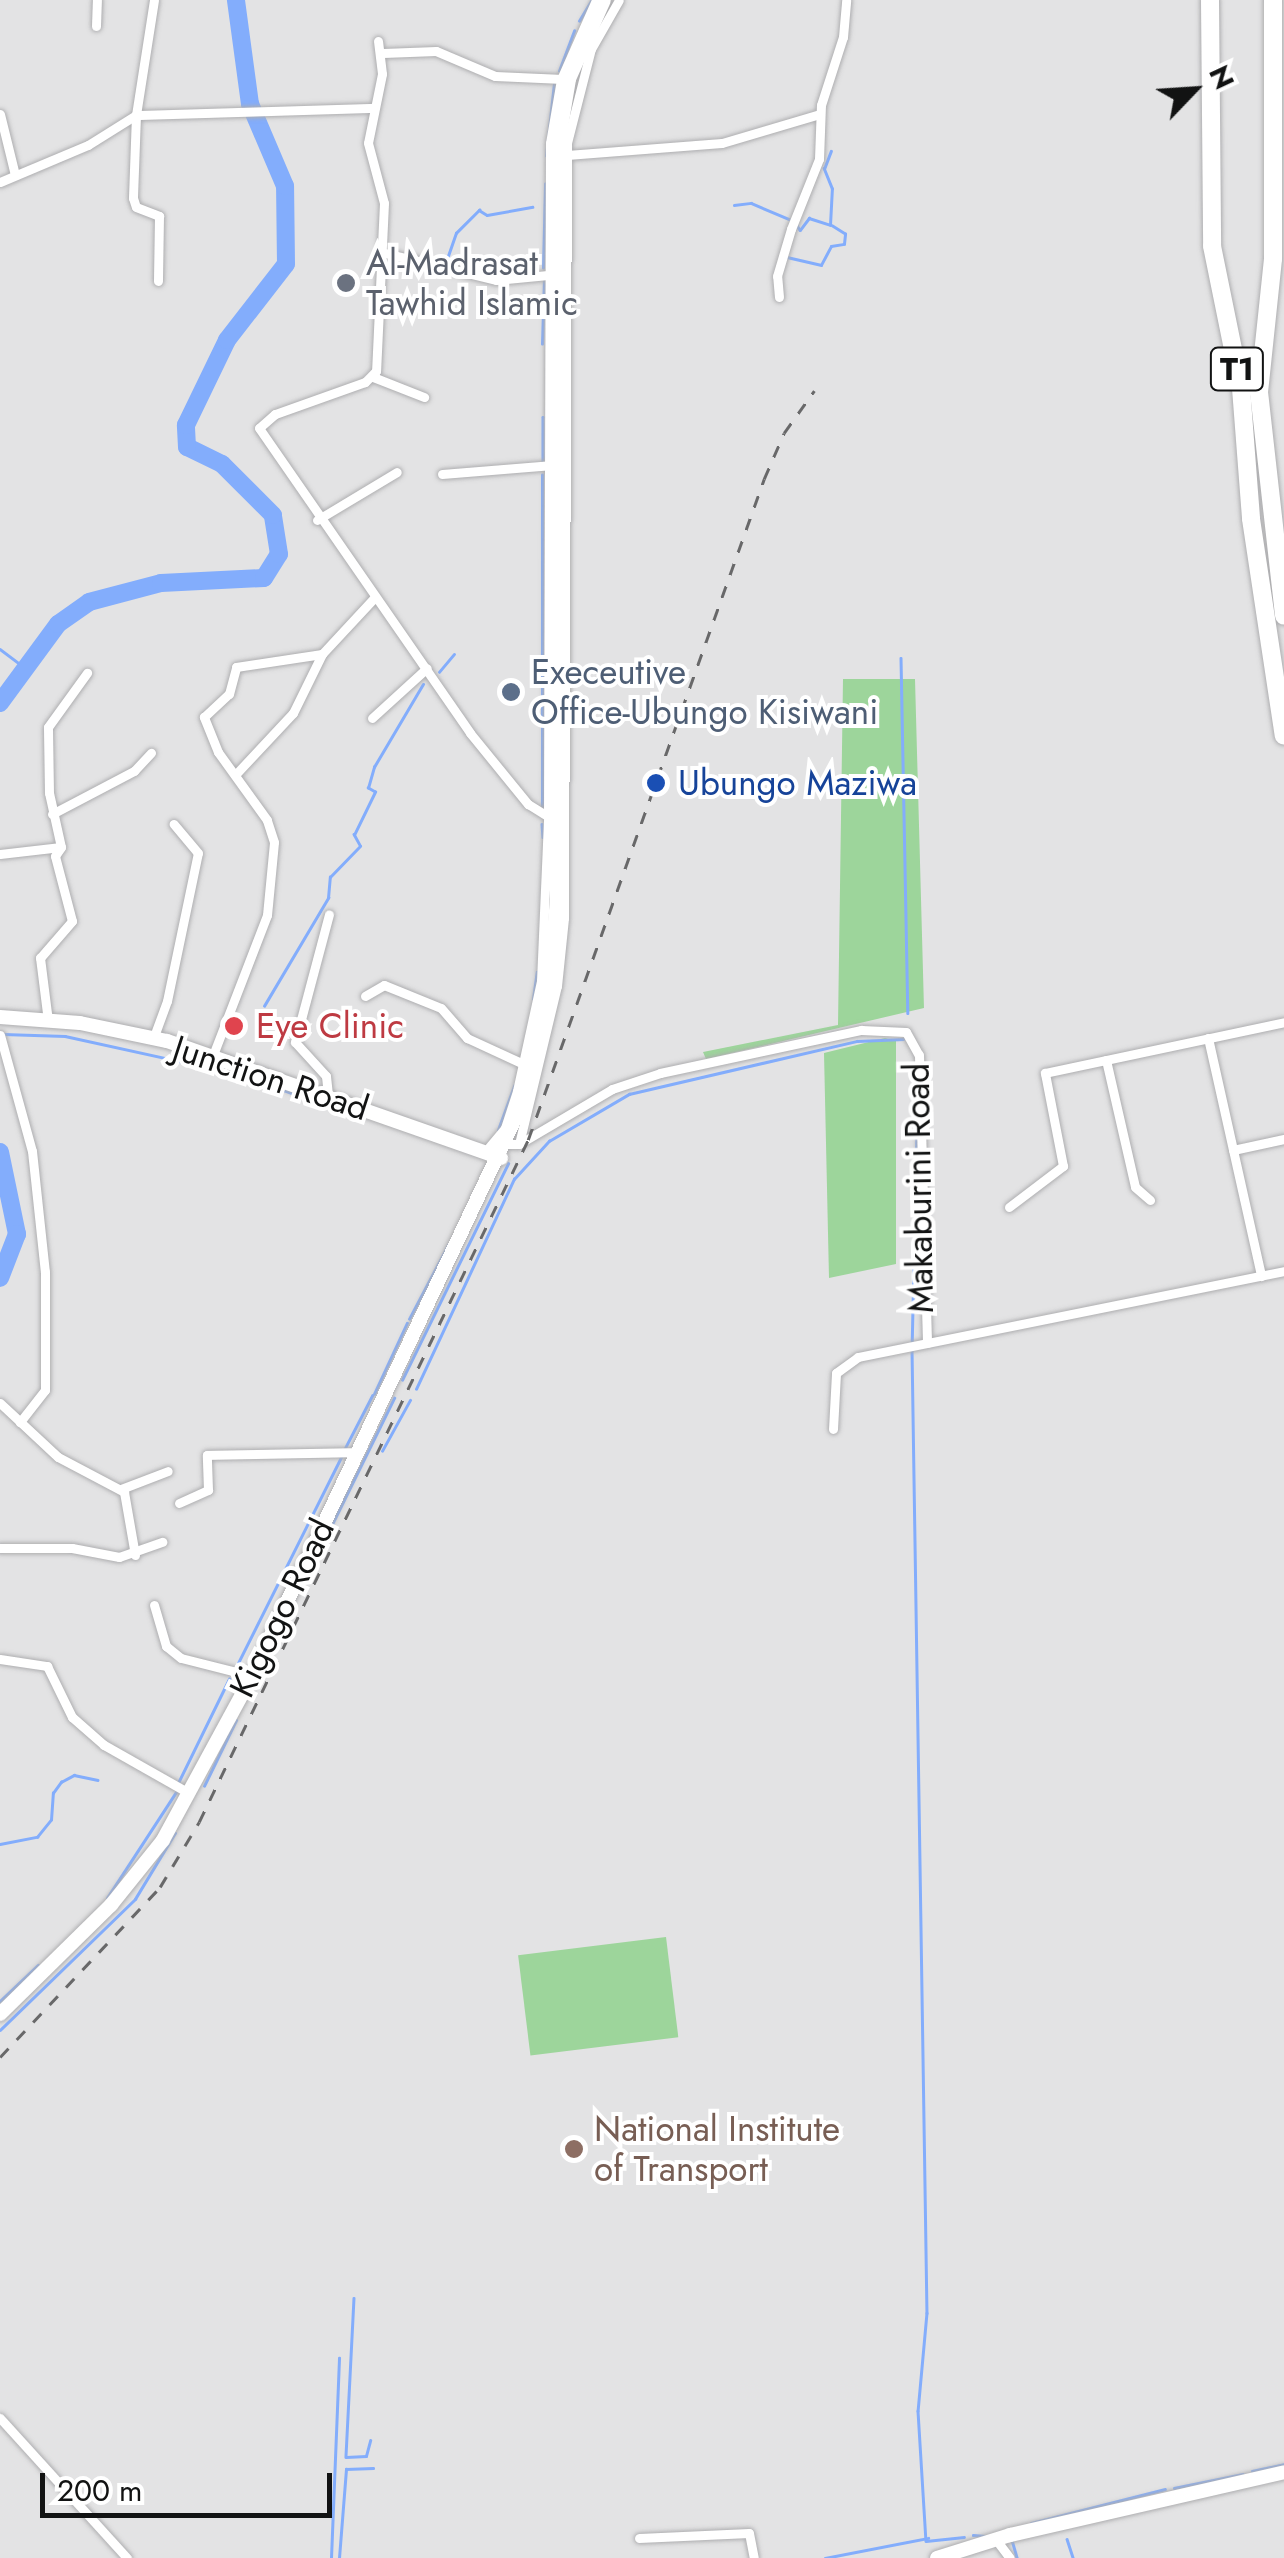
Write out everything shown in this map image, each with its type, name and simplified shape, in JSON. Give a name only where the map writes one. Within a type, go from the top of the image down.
[{"type":"highway","name":"T1","points":[[1210,0],[1212,246],[1241,388],[1251,519],[1284,736]]},
{"type":"highway","name":"T1","points":[[1272,0],[1278,76]]},
{"type":"highway","name":"T1","points":[[1282,0],[1273,259],[1259,392],[1275,478],[1284,616]]},
{"type":"main road","name":"Kigogo Road","points":[[0,2013],[139,1874],[188,1793],[252,1676],[509,1149],[551,972],[557,151],[565,79],[604,0]]},
{"type":"main road","name":"Junction Road","points":[[0,1017],[153,1039],[213,1055],[485,1152],[509,1149]]},
{"type":"main road","name":"Junction Road","points":[[0,1025],[41,1020]]},
{"type":"main road","points":[[937,2558],[1284,2472]]},
{"type":"street","points":[[96,26],[98,0]]},
{"type":"street","points":[[154,0],[136,115],[134,198],[136,206],[159,216],[158,281]]},
{"type":"street","points":[[442,474],[552,466],[550,144],[565,79],[596,0]]},
{"type":"street","points":[[509,1149],[557,986],[564,918],[567,155],[574,96],[619,0]]},
{"type":"street","points":[[779,296],[777,276],[819,158],[820,114],[843,37],[846,0]]},
{"type":"street","points":[[372,377],[382,344],[384,203],[368,143],[384,53],[378,41]]},
{"type":"street","points":[[384,53],[436,52],[495,76],[565,79]]},
{"type":"street","points":[[0,182],[88,145],[136,115],[303,106],[374,108]]},
{"type":"street","points":[[0,114],[16,175]]},
{"type":"street","points":[[567,155],[722,143],[820,114]]},
{"type":"street","points":[[381,252],[496,280],[548,275]]},
{"type":"street","points":[[424,398],[372,377],[260,424],[317,520],[482,749],[528,804],[553,817]]},
{"type":"street","points":[[317,520],[397,472]]},
{"type":"street","points":[[235,775],[294,713],[322,654],[375,598]]},
{"type":"street","points":[[213,1055],[270,903],[273,833],[235,775],[204,717],[229,694],[236,667],[322,654]]},
{"type":"street","points":[[372,718],[426,668]]},
{"type":"street","points":[[41,1020],[40,958],[72,923],[57,868],[62,847],[52,814],[48,726],[86,673]]},
{"type":"street","points":[[52,814],[134,771],[151,753]]},
{"type":"street","points":[[153,1039],[168,1001],[198,861],[197,846],[174,824]]},
{"type":"street","points":[[0,854],[62,847]]},
{"type":"street","points":[[328,1095],[328,1079],[294,1042],[329,914]]},
{"type":"street","points":[[364,996],[384,984],[440,1008],[468,1038],[528,1067],[505,1128],[485,1152]]},
{"type":"street","points":[[1010,1206],[1063,1166],[1044,1073],[1284,1022]]},
{"type":"street","name":"Makaburini Road","points":[[509,1149],[612,1089],[660,1073],[861,1030],[906,1032],[919,1054],[927,1343],[1284,1272]]},
{"type":"street","points":[[0,1034],[32,1151],[45,1272],[44,1390],[20,1422]]},
{"type":"street","points":[[1208,1038],[1261,1276]]},
{"type":"street","points":[[1106,1060],[1135,1186],[1150,1200]]},
{"type":"street","points":[[1233,1150],[1284,1138]]},
{"type":"street","points":[[833,1430],[834,1378],[843,1364],[927,1343]]},
{"type":"street","points":[[0,1404],[58,1457],[120,1488],[132,1507],[135,1555]]},
{"type":"street","points":[[178,1503],[208,1490],[207,1455],[358,1452]]},
{"type":"street","points":[[120,1488],[168,1470]]},
{"type":"street","points":[[0,1548],[135,1555],[162,1542]]},
{"type":"street","points":[[154,1605],[166,1646],[180,1658],[252,1676]]},
{"type":"street","points":[[0,1659],[46,1666],[72,1717],[104,1745],[188,1793]]},
{"type":"street","points":[[0,2418],[127,2558]]},
{"type":"street","points":[[639,2538],[749,2533],[754,2558]]},
{"type":"street","points":[[997,2541],[1010,2558]]},
{"type":"green space","points":[[843,679],[915,679],[924,1008],[706,1059],[703,1052],[838,1025]]},
{"type":"green space","points":[[885,1038],[896,1041],[896,1264],[829,1278],[824,1053]]},
{"type":"green space","points":[[666,1937],[678,2037],[530,2055],[518,1955]]},
{"type":"waterway","points":[[0,703],[58,624],[89,602],[161,583],[264,578],[279,554],[273,515],[222,464],[187,447],[186,425],[227,340],[286,264],[285,186],[250,104],[236,0]]},
{"type":"waterway","points":[[579,21],[591,1]]},
{"type":"waterway","points":[[559,71],[574,31]]},
{"type":"waterway","points":[[546,156],[554,83]]},
{"type":"waterway","points":[[796,224],[800,230],[809,218],[830,225],[832,189],[824,169],[831,151]]},
{"type":"waterway","points":[[543,268],[545,184]]},
{"type":"waterway","points":[[734,205],[751,203],[789,219]]},
{"type":"waterway","points":[[448,256],[456,233],[479,210],[487,215],[532,207]]},
{"type":"waterway","points":[[787,257],[821,265],[831,246],[844,244],[845,234],[832,226]]},
{"type":"waterway","points":[[542,344],[544,280]]},
{"type":"waterway","points":[[543,417],[543,461]]},
{"type":"waterway","points":[[542,475],[542,809]]},
{"type":"waterway","points":[[0,649],[25,668]]},
{"type":"waterway","points":[[439,672],[454,654]]},
{"type":"waterway","points":[[901,658],[908,1013]]},
{"type":"waterway","points":[[264,1006],[328,898],[330,877],[360,846],[354,835],[375,792],[368,788],[374,767],[423,684]]},
{"type":"waterway","points":[[542,824],[543,837]]},
{"type":"waterway","points":[[533,999],[537,972]]},
{"type":"waterway","points":[[3,1034],[65,1036],[188,1063]]},
{"type":"waterway","points":[[416,1389],[514,1179],[549,1141],[629,1094],[857,1041],[903,1039]]},
{"type":"waterway","points":[[202,1068],[270,1085]]},
{"type":"waterway","points":[[498,1130],[514,1086]]},
{"type":"waterway","points":[[284,1090],[337,1110]]},
{"type":"waterway","points":[[917,1132],[912,1349],[927,2313],[918,2411],[926,2541],[964,2537]]},
{"type":"waterway","points":[[0,1152],[17,1234],[0,1278]]},
{"type":"waterway","points":[[402,1380],[508,1164]]},
{"type":"waterway","points":[[409,1319],[448,1245]]},
{"type":"waterway","points":[[374,1394],[407,1323]]},
{"type":"waterway","points":[[345,1448],[372,1396]]},
{"type":"waterway","points":[[308,1573],[394,1398]]},
{"type":"waterway","points":[[382,1451],[410,1400]]},
{"type":"waterway","points":[[236,1667],[342,1455]]},
{"type":"waterway","points":[[178,1783],[229,1679]]},
{"type":"waterway","points":[[204,1786],[236,1720]]},
{"type":"waterway","points":[[0,1844],[37,1837],[51,1820],[53,1793],[61,1782],[74,1775],[97,1780]]},
{"type":"waterway","points":[[107,1898],[176,1792]]},
{"type":"waterway","points":[[0,2030],[135,1899],[175,1833]]},
{"type":"waterway","points":[[0,2001],[38,1965]]},
{"type":"waterway","points":[[354,2298],[346,2457],[366,2456],[370,2441]]},
{"type":"waterway","points":[[331,2558],[339,2358]]},
{"type":"waterway","points":[[1252,2471],[1284,2464]]},
{"type":"waterway","points":[[339,2558],[346,2469],[373,2468]]},
{"type":"waterway","points":[[1174,2488],[1243,2474]]},
{"type":"waterway","points":[[1031,2523],[1165,2489]]},
{"type":"waterway","points":[[973,2535],[985,2536]]},
{"type":"waterway","points":[[825,2558],[928,2538]]},
{"type":"waterway","points":[[1067,2539],[1073,2558]]},
{"type":"waterway","points":[[1012,2540],[1017,2558]]},
{"type":"railway","points":[[0,2057],[160,1887],[199,1822],[528,1140],[764,479],[784,433],[814,391]]},
{"type":"place","name":"Al-Madrasat Tawhid Islamic","points":[[346,283]]},
{"type":"place","name":"Execeutive Office-Ubungo Kisiwani","points":[[511,692]]},
{"type":"place","name":"Ubungo Maziwa","points":[[656,783]]},
{"type":"place","name":"Eye Clinic","points":[[234,1026]]},
{"type":"place","name":"National Institute of Transport","points":[[574,2149]]}]
